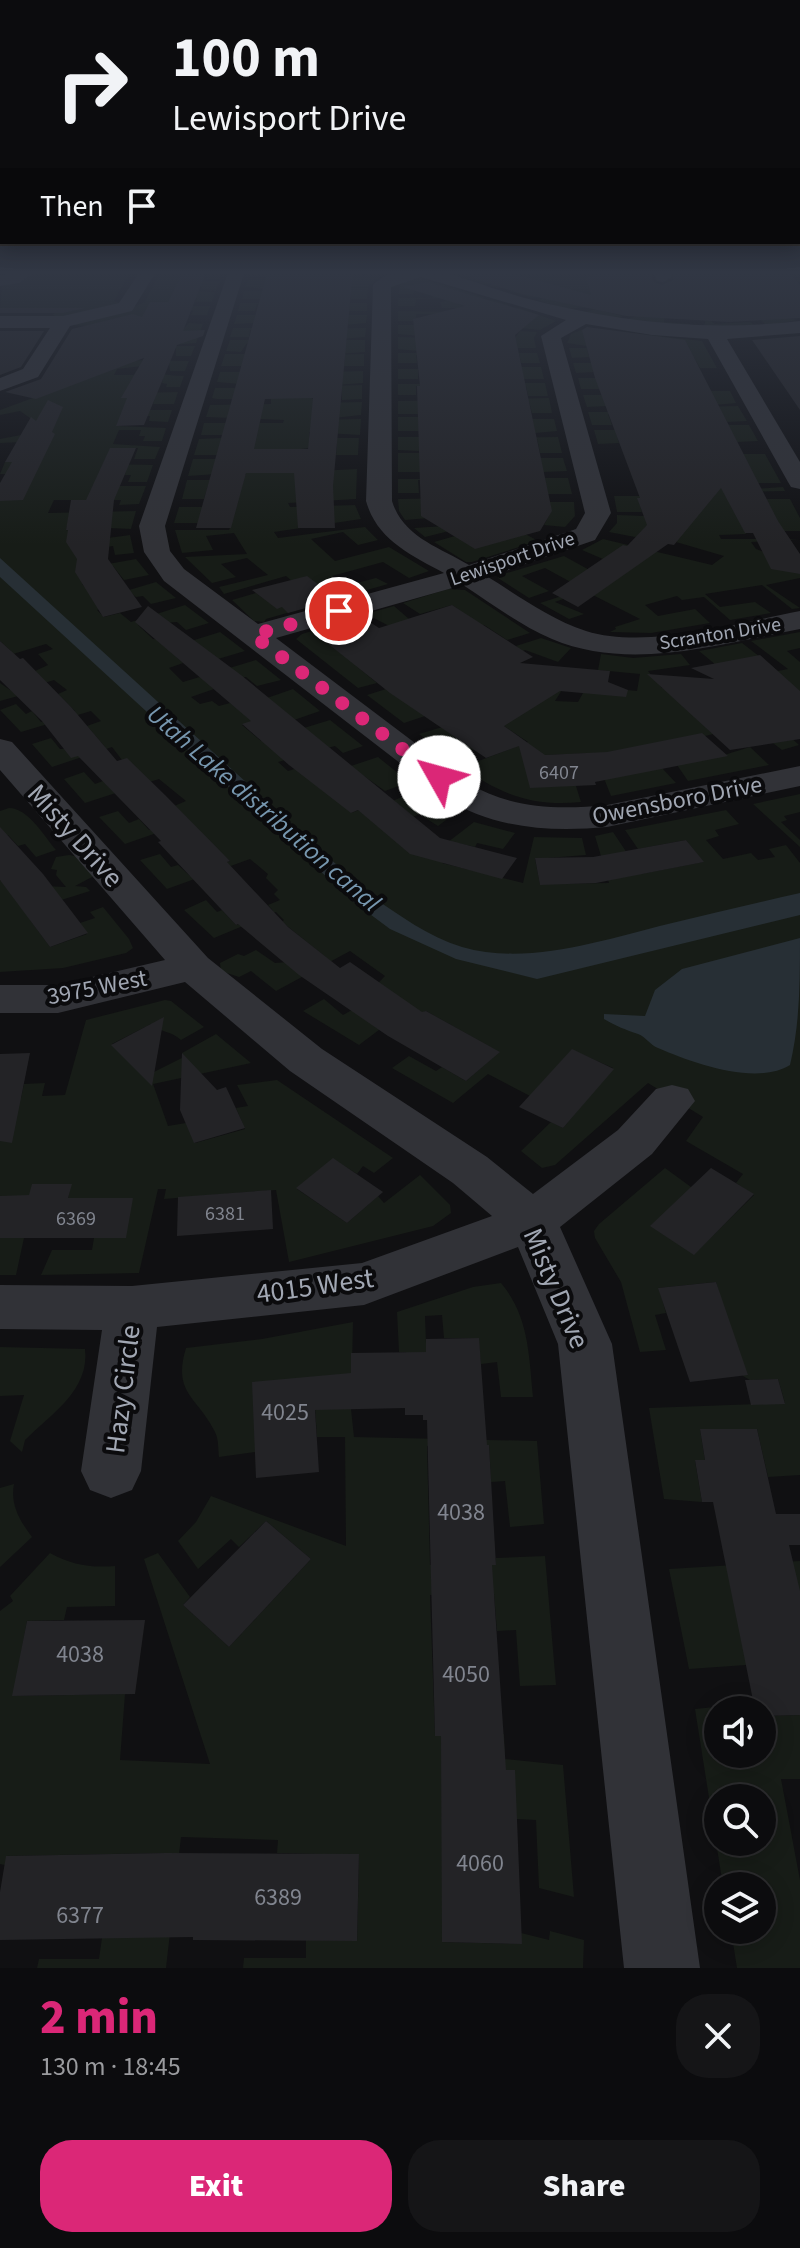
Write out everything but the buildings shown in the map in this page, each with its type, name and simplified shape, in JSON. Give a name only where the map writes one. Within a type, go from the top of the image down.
[{"type":"street","points":[[0,385],[31,373],[38,362]]},
{"type":"street","name":"Owensboro Drive","points":[[207,362],[152,529],[157,552],[174,575],[478,804],[511,815],[553,820],[607,816],[800,776]]},
{"type":"street","name":"Scranton Drive","points":[[381,362],[379,501],[382,517],[403,539],[555,628],[591,642],[654,645],[800,620]]},
{"type":"street","name":"Lewisport Drive","points":[[253,635],[467,575],[586,534],[598,513],[558,362]]},
{"type":"street","points":[[731,362],[800,482]]},
{"type":"street","name":"Misty Drive","points":[[0,749],[18,793],[193,967],[306,1060],[470,1170],[532,1221],[585,1344],[662,1968]]},
{"type":"street","name":"3975 West","points":[[0,999],[58,999],[193,967]]},
{"type":"street","name":"4015 West","points":[[0,1307],[132,1308],[364,1284],[532,1221],[635,1142],[672,1101]]},
{"type":"street","name":"Hazy Circle","points":[[111,1471],[132,1308]]},
{"type":"shaded area","points":[[77,362],[189,362],[185,371],[170,371],[169,363],[117,369],[114,375],[134,375],[136,371],[184,376],[180,387],[166,387],[167,384],[162,383],[163,378],[136,393],[178,392],[174,404],[153,404],[156,394],[122,398],[134,398],[132,410],[172,410],[168,422],[149,421],[150,416],[146,416],[117,426],[166,428],[162,441],[143,441],[145,436],[139,436],[141,430],[119,430],[113,444],[160,447],[155,459],[134,459],[138,448],[113,448],[107,464],[153,465],[147,482],[128,482],[131,475],[125,475],[126,470],[99,486],[146,486],[139,504],[119,505],[121,500],[54,500],[48,513],[136,511],[131,529],[67,526],[66,530],[108,538],[130,535],[134,553],[115,555],[113,546],[106,547],[108,564],[136,559],[149,575],[124,580],[113,566],[82,584],[85,587],[129,590],[156,582],[176,598],[151,604],[143,596],[136,597],[130,592],[97,610],[104,617],[120,613],[131,622],[185,605],[209,623],[186,630],[177,622],[138,625],[153,639],[188,642],[220,632],[245,651],[218,659],[170,651],[183,663],[169,668],[183,682],[256,660],[281,680],[257,686],[246,677],[204,680],[214,689],[191,697],[200,704],[212,701],[219,706],[230,703],[238,708],[293,689],[320,711],[294,720],[252,721],[242,725],[261,741],[330,720],[363,746],[343,753],[335,746],[278,762],[288,771],[304,766],[318,777],[378,757],[409,782],[385,791],[354,769],[351,813],[359,810],[364,813],[421,789],[454,814],[438,826],[419,814],[413,817],[430,856],[474,822],[515,833],[503,849],[477,843],[475,847],[457,843],[442,863],[523,883],[534,837],[582,838],[586,855],[535,859],[540,884],[609,883],[595,836],[613,832],[641,874],[703,862],[686,840],[638,849],[625,830],[726,810],[739,824],[715,830],[719,836],[706,840],[723,859],[751,853],[758,860],[775,857],[769,849],[786,845],[800,863],[800,1475],[768,1477],[757,1429],[700,1429],[705,1460],[695,1461],[702,1502],[664,1499],[649,1408],[785,1403],[778,1379],[750,1380],[743,1376],[716,1282],[659,1288],[666,1313],[655,1315],[666,1350],[640,1352],[621,1282],[595,1238],[594,1231],[599,1224],[665,1168],[691,1187],[694,1254],[754,1195],[736,1183],[743,1174],[686,1141],[703,1117],[648,1083],[555,1165],[542,1168],[521,1151],[551,1122],[563,1128],[613,1068],[572,1050],[530,1096],[488,1074],[453,1103],[392,1068],[409,1056],[436,1071],[442,1067],[466,1081],[499,1052],[426,1011],[420,1014],[408,1008],[359,1045],[303,1011],[324,999],[343,1015],[352,1010],[385,976],[350,951],[276,991],[251,971],[239,977],[221,971],[220,963],[256,950],[275,963],[328,959],[282,922],[284,920],[276,912],[214,938],[184,910],[206,900],[217,912],[222,910],[236,925],[273,911],[268,905],[280,900],[274,894],[278,890],[266,878],[268,874],[250,859],[167,889],[140,860],[160,854],[171,867],[178,865],[190,876],[230,861],[188,822],[125,844],[99,817],[118,811],[129,823],[139,819],[149,830],[182,818],[172,807],[186,801],[159,779],[85,803],[64,779],[84,772],[95,784],[103,781],[122,760],[112,747],[52,767],[32,744],[51,738],[60,749],[105,747],[87,726],[101,721],[91,711],[21,732],[0,710],[16,704],[26,714],[32,711],[41,722],[75,711],[58,694],[67,690],[54,680],[26,689],[29,693],[0,701],[0,683],[10,690],[42,680],[35,671],[48,665],[38,654],[53,649],[46,644],[0,658],[11,651],[0,641],[0,500],[5,474],[0,474],[5,462],[12,462],[23,442],[0,443],[0,439],[47,430],[20,411],[0,415],[0,410],[71,384]]},
{"type":"shaded area","points":[[222,362],[341,362],[329,372],[363,371],[363,383],[322,386],[362,385],[362,399],[342,400],[342,389],[309,396],[318,403],[362,402],[361,415],[315,420],[361,419],[360,435],[309,432],[309,438],[359,438],[358,455],[336,455],[337,444],[301,449],[277,473],[357,469],[356,499],[288,503],[290,507],[355,505],[361,519],[274,532],[278,538],[365,527],[378,540],[358,545],[343,532],[311,539],[335,561],[389,547],[429,571],[409,578],[383,562],[332,576],[345,586],[376,578],[388,584],[264,622],[254,621],[232,600],[256,593],[277,608],[304,601],[298,586],[286,576],[224,594],[219,587],[268,575],[247,558],[221,564],[236,577],[212,583],[185,557],[247,554],[234,533],[206,536],[213,550],[182,553],[175,530],[229,530],[232,523],[174,523],[179,507],[229,507],[208,486],[204,499],[182,499],[187,480],[235,480],[236,476],[246,475],[246,472],[188,476],[193,459],[218,459],[218,455],[194,455],[199,439],[222,438],[222,435],[201,435],[204,423],[283,423],[284,420],[206,417],[210,405],[271,404],[271,399],[212,398],[215,388],[289,388],[217,382],[220,372],[264,372],[242,366],[221,366]]},
{"type":"shaded area","points":[[345,362],[364,362],[364,366],[344,366]]},
{"type":"shaded area","points":[[435,362],[492,362],[490,367],[541,367],[544,379],[523,379],[525,383],[545,383],[548,396],[528,396],[526,386],[503,399],[549,398],[552,413],[532,413],[529,402],[486,419],[554,419],[557,431],[480,438],[558,437],[562,453],[540,453],[537,439],[516,458],[563,458],[567,471],[543,472],[522,478],[568,478],[572,494],[548,494],[509,502],[574,502],[575,516],[565,527],[544,525],[551,512],[511,526],[538,541],[466,562],[434,542],[455,536],[473,525],[425,537],[414,528],[445,526],[429,518],[405,520],[399,511],[398,499],[456,498],[447,480],[418,480],[419,493],[398,493],[398,479],[465,479],[398,472],[398,453],[420,453],[398,450],[398,437],[438,437],[420,431],[398,431],[398,417],[418,417],[418,414],[398,414],[398,401],[469,400],[447,386],[416,386],[416,395],[398,395],[398,384],[465,384],[441,369],[418,370],[418,379],[398,379],[398,369],[434,369]]},
{"type":"shaded area","points":[[666,362],[656,373],[720,374],[698,374],[660,391],[730,391],[736,403],[694,407],[738,406],[747,421],[727,422],[729,425],[749,425],[758,441],[737,442],[743,454],[765,454],[781,483],[758,483],[741,490],[783,487],[785,491],[742,492],[766,499],[790,499],[800,518],[800,531],[784,531],[737,516],[746,534],[719,535],[721,539],[800,539],[751,542],[756,549],[800,565],[800,578],[766,585],[800,608],[792,609],[762,585],[705,594],[720,607],[755,602],[771,613],[730,620],[704,597],[682,600],[677,596],[645,605],[658,616],[695,609],[710,623],[651,633],[610,632],[615,627],[640,619],[585,591],[555,602],[584,614],[569,619],[540,603],[571,593],[578,586],[545,568],[522,576],[549,591],[529,598],[498,578],[564,556],[602,577],[603,559],[582,550],[603,539],[712,565],[724,556],[676,542],[683,532],[635,537],[609,532],[617,523],[617,515],[644,516],[666,498],[638,498],[642,512],[617,512],[614,496],[675,496],[616,432],[619,443],[598,444],[594,430],[655,430],[635,414],[608,414],[612,425],[592,425],[588,412],[615,412],[607,406],[587,407],[583,395],[657,395],[596,379],[600,389],[581,389],[578,378],[606,378],[592,364],[595,372],[576,373],[573,363]]},
{"type":"shaded area","points":[[696,362],[714,362],[717,368],[700,368]]},
{"type":"shaded area","points":[[448,589],[465,590],[530,633],[507,640],[484,625],[448,636],[518,648],[516,646],[541,638],[571,648],[558,662],[525,650],[502,663],[562,690],[555,701],[578,702],[583,693],[607,688],[637,691],[640,674],[598,670],[601,654],[633,658],[681,654],[690,665],[648,671],[662,688],[733,679],[699,651],[742,643],[778,671],[788,669],[751,641],[800,632],[800,648],[787,651],[800,662],[800,719],[773,721],[799,745],[782,750],[769,740],[695,717],[713,734],[690,740],[711,759],[750,747],[769,765],[688,781],[677,765],[662,768],[676,783],[611,796],[594,753],[546,755],[576,786],[581,802],[548,803],[504,792],[463,767],[528,742],[504,726],[475,749],[451,758],[419,734],[473,718],[425,716],[404,723],[367,695],[386,689],[355,665],[377,683],[358,688],[296,639],[302,634],[347,620],[356,627],[397,630],[366,614],[394,606],[409,619],[471,618],[452,605],[420,614],[403,603]]},
{"type":"shaded area","points":[[800,794],[800,812],[784,816],[787,820],[781,822],[800,840],[800,847],[753,804]]},
{"type":"shaded area","points":[[9,808],[29,818],[56,850],[36,857],[25,844],[18,846],[8,835],[0,838],[0,811]]},
{"type":"shaded area","points":[[69,855],[95,870],[92,877],[75,886],[86,887],[90,891],[55,902],[30,920],[50,947],[87,934],[80,923],[95,918],[90,912],[103,907],[133,948],[126,953],[63,968],[0,972],[0,881],[37,868],[43,886],[66,887],[56,875],[57,870],[51,869],[56,857]]},
{"type":"shaded area","points":[[171,1001],[204,1027],[181,1040],[151,1024],[112,1044],[144,1077],[184,1057],[182,1053],[216,1034],[251,1063],[153,1084],[168,1126],[186,1123],[195,1143],[245,1129],[236,1108],[248,1106],[237,1085],[277,1080],[393,1158],[374,1173],[363,1166],[357,1174],[333,1159],[297,1189],[347,1223],[378,1196],[384,1203],[420,1175],[450,1205],[451,1213],[433,1226],[289,1262],[276,1190],[164,1199],[166,1189],[158,1189],[139,1273],[41,1275],[52,1250],[92,1250],[94,1238],[133,1198],[68,1198],[71,1185],[19,1238],[24,1238],[16,1275],[0,1275],[0,1099],[21,1098],[24,1084],[45,1083],[42,1096],[65,1095],[86,1020]]},
{"type":"shaded area","points":[[501,1283],[522,1323],[533,1397],[501,1397],[497,1362],[481,1364],[478,1338],[444,1338],[442,1315],[425,1316],[427,1370],[407,1370],[406,1352],[399,1352],[397,1312],[473,1287]]},
{"type":"shaded area","points":[[353,1322],[351,1409],[354,1437],[537,1441],[544,1524],[510,1527],[505,1481],[491,1482],[489,1445],[427,1446],[430,1565],[496,1565],[496,1558],[545,1556],[556,1685],[520,1686],[516,1630],[497,1631],[494,1594],[430,1595],[435,1735],[504,1734],[505,1759],[563,1765],[574,1897],[539,1888],[536,1820],[517,1819],[442,1942],[521,1944],[521,1933],[549,1940],[550,1931],[584,1940],[583,1968],[243,1968],[244,1958],[306,1958],[306,1940],[357,1941],[359,1855],[277,1853],[278,1840],[181,1837],[166,1968],[37,1968],[39,1959],[99,1959],[102,1938],[165,1853],[7,1856],[5,1865],[0,1864],[0,1611],[13,1601],[10,1596],[50,1553],[81,1565],[115,1566],[115,1606],[67,1607],[64,1620],[27,1621],[13,1696],[125,1694],[120,1760],[210,1764],[144,1559],[158,1553],[190,1597],[183,1605],[229,1647],[311,1559],[266,1521],[239,1547],[231,1539],[198,1569],[178,1541],[196,1522],[211,1496],[346,1546],[345,1437],[317,1437],[313,1377],[255,1452],[219,1457],[215,1432],[185,1386],[182,1376],[186,1348],[262,1339]]},
{"type":"shaded area","points":[[0,1347],[85,1349],[85,1364],[75,1389],[57,1411],[25,1440],[22,1452],[10,1441],[24,1395],[0,1396]]},
{"type":"shaded area","points":[[14,1484],[13,1499],[17,1512],[32,1537],[0,1567],[0,1488]]},
{"type":"shaded area","points":[[800,1561],[800,1591],[746,1665],[689,1669],[669,1569]]},
{"type":"shaded area","points":[[704,1708],[704,1766],[695,1709]]},
{"type":"shaded area","points":[[800,1715],[800,1779],[781,1779],[800,1880],[800,1968],[737,1968],[733,1944],[776,1944],[776,1872],[721,1872],[718,1856],[776,1856],[776,1784],[707,1784],[704,1768],[776,1768],[776,1716]]},
{"type":"water","name":"Utah Lake distribution canal","points":[[0,558],[371,896],[438,937],[462,947],[487,952],[513,954],[565,949],[800,893],[800,915],[537,979],[456,959],[390,929],[355,903],[0,577]]},
{"type":"water","points":[[800,938],[796,1034],[790,1065],[776,1071],[743,1073],[706,1066],[658,1048],[641,1035],[604,1019],[604,1014],[645,1016],[655,990],[682,969]]},
{"type":"route","points":[[339,611],[253,635],[439,777]]}]
